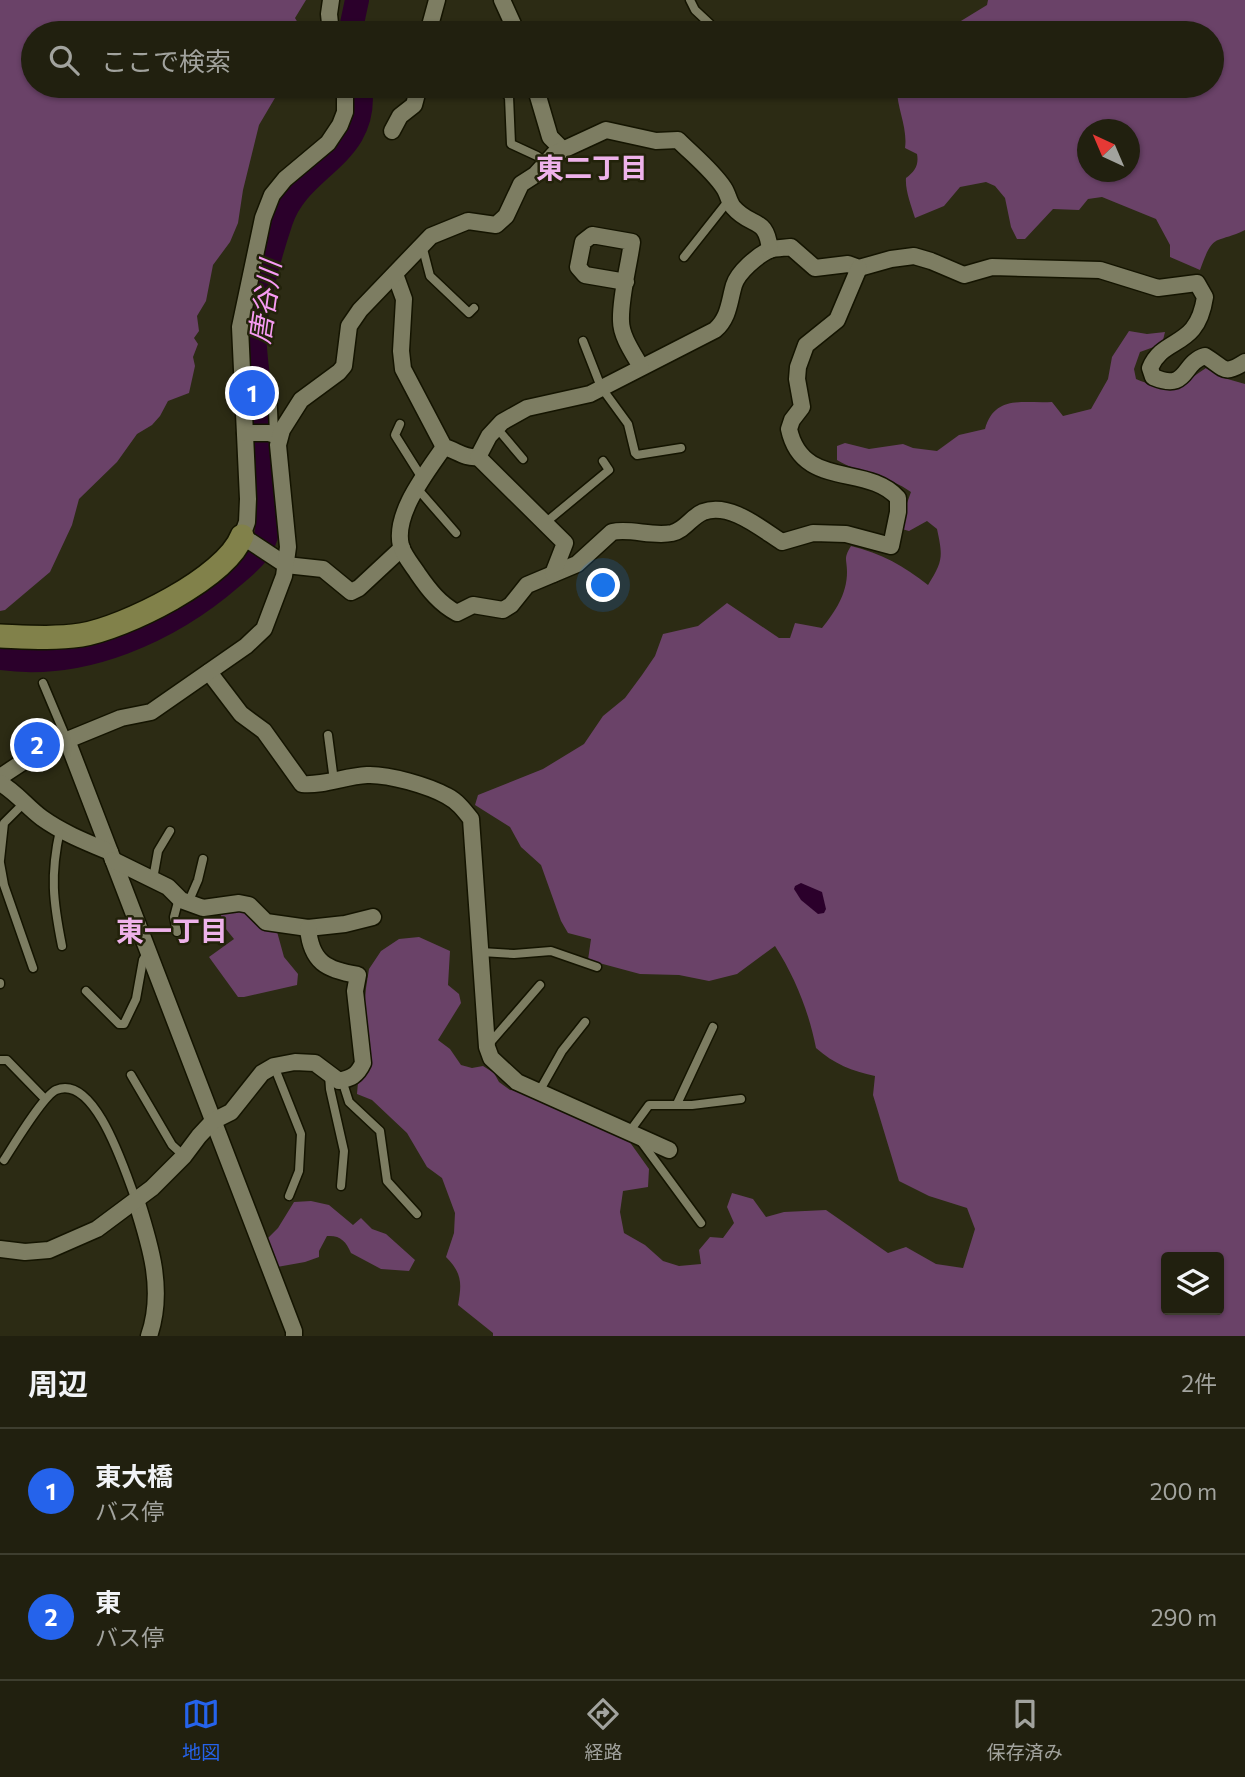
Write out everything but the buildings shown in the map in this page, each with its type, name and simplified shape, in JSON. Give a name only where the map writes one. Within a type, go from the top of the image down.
[{"type":"street","points":[[330,21],[331,0]]},
{"type":"street","points":[[431,21],[437,0]]},
{"type":"street","points":[[502,0],[512,21]]},
{"type":"street","points":[[0,777],[38,752],[121,718],[151,712],[246,646],[264,629],[284,576],[288,547],[240,327],[263,218],[272,195],[285,179],[328,143],[345,113],[345,98]]},
{"type":"street","points":[[392,131],[400,116],[414,105],[416,98]]},
{"type":"street","points":[[539,98],[550,137],[564,150]]},
{"type":"street","points":[[0,636],[42,638],[81,635],[111,627],[179,593],[213,572],[247,539],[248,511],[264,434],[344,366],[349,326],[370,298],[431,236],[468,221],[496,225],[506,216],[521,184],[536,175],[554,154],[606,130],[656,141],[678,140],[726,189],[731,206],[745,218],[762,225],[768,236],[770,250]]},
{"type":"street","points":[[478,457],[496,427],[527,408],[590,394],[715,330],[723,324],[735,282],[744,270],[770,250],[792,247],[815,268],[848,264],[859,268],[914,257],[964,275],[992,267],[1100,270],[1158,288],[1197,283],[1205,297],[1197,325],[1154,359],[1150,368],[1153,377],[1165,383],[1177,381],[1198,358],[1205,356],[1227,371],[1245,362]]},
{"type":"street","points":[[444,447],[419,483],[400,535],[402,548],[426,586],[446,607],[457,612],[473,605],[503,610],[511,605],[527,585],[577,564],[612,532],[673,533],[702,513],[717,509],[738,515],[782,542],[813,533],[835,533],[891,546],[898,512],[898,498],[893,492],[884,486],[813,466],[799,452],[789,429],[802,407],[797,379],[798,367],[806,345],[838,320],[859,268]]},
{"type":"street","points":[[395,274],[404,299],[401,351],[403,369],[444,447],[469,458],[478,457]]},
{"type":"street","points":[[626,282],[620,322],[640,367]]},
{"type":"street","points":[[478,457],[565,543],[553,574]]},
{"type":"street","points":[[247,539],[286,565],[323,569],[351,592],[402,548]]},
{"type":"street","points":[[209,672],[241,714],[264,731],[302,784],[313,785],[367,775],[400,779],[447,796],[461,807],[471,819],[487,1046],[491,1058],[517,1082],[669,1150]]},
{"type":"street","points":[[67,740],[294,1336]]},
{"type":"street","points":[[0,783],[60,830],[168,887],[183,901],[208,908],[239,903],[250,905],[266,922],[308,928],[373,918]]},
{"type":"street","points":[[0,1249],[25,1252],[56,1248],[97,1229],[152,1188],[184,1156],[213,1121],[230,1112],[262,1073],[274,1066],[295,1062],[315,1063],[335,1078],[351,1078],[359,1072],[363,1063],[355,991],[358,975],[324,965],[314,954],[308,928]]},
{"type":"street","points":[[136,1200],[152,1250],[155,1309],[149,1336]]},
{"type":"lane","points":[[690,0],[695,10],[707,21]]},
{"type":"lane","points":[[509,98],[511,144],[546,163]]},
{"type":"lane","points":[[684,257],[729,200]]},
{"type":"lane","points":[[422,245],[430,276],[469,313],[474,308]]},
{"type":"lane","points":[[583,341],[601,387],[628,424],[637,455],[681,448]]},
{"type":"lane","points":[[264,434],[272,386]]},
{"type":"lane","points":[[400,424],[395,435],[419,483],[456,533]]},
{"type":"lane","points":[[496,427],[523,459]]},
{"type":"lane","points":[[545,523],[609,470],[603,461]]},
{"type":"lane","points":[[43,683],[67,740]]},
{"type":"lane","points":[[328,735],[334,781]]},
{"type":"lane","points":[[24,803],[4,823],[0,861],[4,885],[33,968]]},
{"type":"lane","points":[[60,830],[52,882],[54,910],[62,946]]},
{"type":"lane","points":[[153,879],[158,851],[170,831]]},
{"type":"lane","points":[[177,932],[174,917],[198,880],[203,859]]},
{"type":"lane","points":[[86,991],[119,1024],[124,1024],[136,999],[143,960],[148,951]]},
{"type":"lane","points":[[481,952],[514,954],[551,951],[597,967]]},
{"type":"lane","points":[[487,1046],[540,985]]},
{"type":"lane","points":[[540,1090],[562,1051],[585,1022]]},
{"type":"lane","points":[[677,1104],[713,1027]]},
{"type":"lane","points":[[0,1060],[7,1060],[46,1099]]},
{"type":"lane","points":[[274,1066],[301,1134],[299,1171],[289,1196]]},
{"type":"lane","points":[[131,1075],[172,1145],[184,1156]]},
{"type":"lane","points":[[335,1078],[330,1089],[344,1151],[341,1186]]},
{"type":"lane","points":[[335,1078],[349,1102],[380,1131],[387,1181],[416,1214]]},
{"type":"lane","points":[[4,1160],[46,1099],[55,1090],[67,1088],[79,1092],[95,1107],[109,1132],[136,1200]]},
{"type":"lane","points":[[701,1223],[632,1132],[649,1105],[692,1105],[741,1099]]},
{"type":"shaded area","points":[[0,0],[306,0],[295,18],[297,21],[21,21],[21,98],[275,98],[259,125],[238,223],[230,242],[213,265],[206,301],[197,316],[199,331],[194,338],[198,344],[193,357],[195,366],[189,393],[168,401],[152,425],[137,434],[117,462],[79,499],[72,525],[50,572],[5,610],[0,611]]},
{"type":"shaded area","points":[[988,0],[1245,0],[1245,230],[1212,244],[1200,270],[1170,257],[1170,245],[1156,219],[1102,197],[1088,199],[1079,210],[1053,209],[1025,239],[1017,239],[1011,227],[1005,198],[995,186],[986,182],[960,187],[944,206],[915,218],[907,193],[906,178],[916,168],[917,154],[905,148],[905,132],[898,98],[1224,98],[1224,21],[961,21],[987,5]]},
{"type":"shaded area","points":[[1129,331],[1147,334],[1165,332],[1162,344],[1140,352],[1134,369],[1136,379],[1157,386],[1173,386],[1206,368],[1224,378],[1245,384],[1245,1336],[493,1336],[493,1333],[458,1305],[460,1279],[446,1257],[454,1233],[455,1213],[442,1178],[427,1167],[407,1133],[372,1100],[357,1094],[369,969],[381,951],[399,939],[419,937],[450,951],[448,985],[459,994],[461,1003],[438,1040],[450,1049],[461,1065],[472,1068],[483,1066],[510,1090],[522,1091],[629,1141],[649,1169],[648,1187],[623,1191],[620,1212],[624,1233],[645,1245],[663,1261],[679,1266],[701,1264],[699,1250],[710,1237],[723,1238],[734,1223],[727,1207],[732,1193],[753,1199],[766,1217],[784,1212],[826,1210],[888,1253],[906,1247],[936,1264],[963,1268],[975,1229],[967,1208],[929,1196],[899,1181],[873,1095],[875,1076],[844,1066],[816,1048],[800,995],[775,946],[737,974],[709,981],[679,975],[640,974],[588,960],[591,939],[568,933],[541,865],[521,847],[510,827],[475,805],[478,795],[543,769],[584,744],[603,716],[625,698],[642,675],[655,656],[663,634],[698,626],[727,603],[779,638],[790,638],[795,623],[822,628],[843,595],[847,572],[846,557],[851,546],[892,561],[928,585],[937,570],[940,558],[937,529],[927,521],[909,531],[898,528],[911,492],[837,460],[837,446],[845,443],[869,449],[903,444],[937,451],[959,435],[985,429],[996,410],[1012,403],[1052,402],[1063,416],[1091,409],[1108,379],[1112,357]]},
{"type":"shaded area","points":[[801,883],[822,892],[826,909],[824,913],[818,914],[801,900],[794,889]]},
{"type":"shaded area","points":[[240,906],[276,928],[284,957],[298,974],[297,985],[238,997],[209,957],[234,939],[221,923],[221,909]]},
{"type":"shaded area","points":[[311,1201],[329,1205],[353,1225],[361,1218],[372,1229],[386,1234],[415,1260],[409,1271],[381,1269],[351,1253],[342,1240],[332,1236],[327,1236],[319,1251],[319,1257],[277,1267],[263,1243],[278,1228],[294,1202]]},
{"type":"waterway","name":"唐谷川","points":[[353,21],[357,0]]},
{"type":"waterway","name":"唐谷川","points":[[0,658],[63,658],[124,642],[153,630],[208,596],[259,551],[267,531],[263,424],[255,344],[255,324],[260,298],[269,259],[290,202],[302,186],[344,145],[354,129],[360,110],[360,98]]},
{"type":"place","name":"東大橋","points":[[252,393]]},
{"type":"place","name":"東","points":[[37,745]]},
{"type":"district","name":"東二丁目","points":[[592,168]]},
{"type":"district","name":"東一丁目","points":[[172,931]]}]
